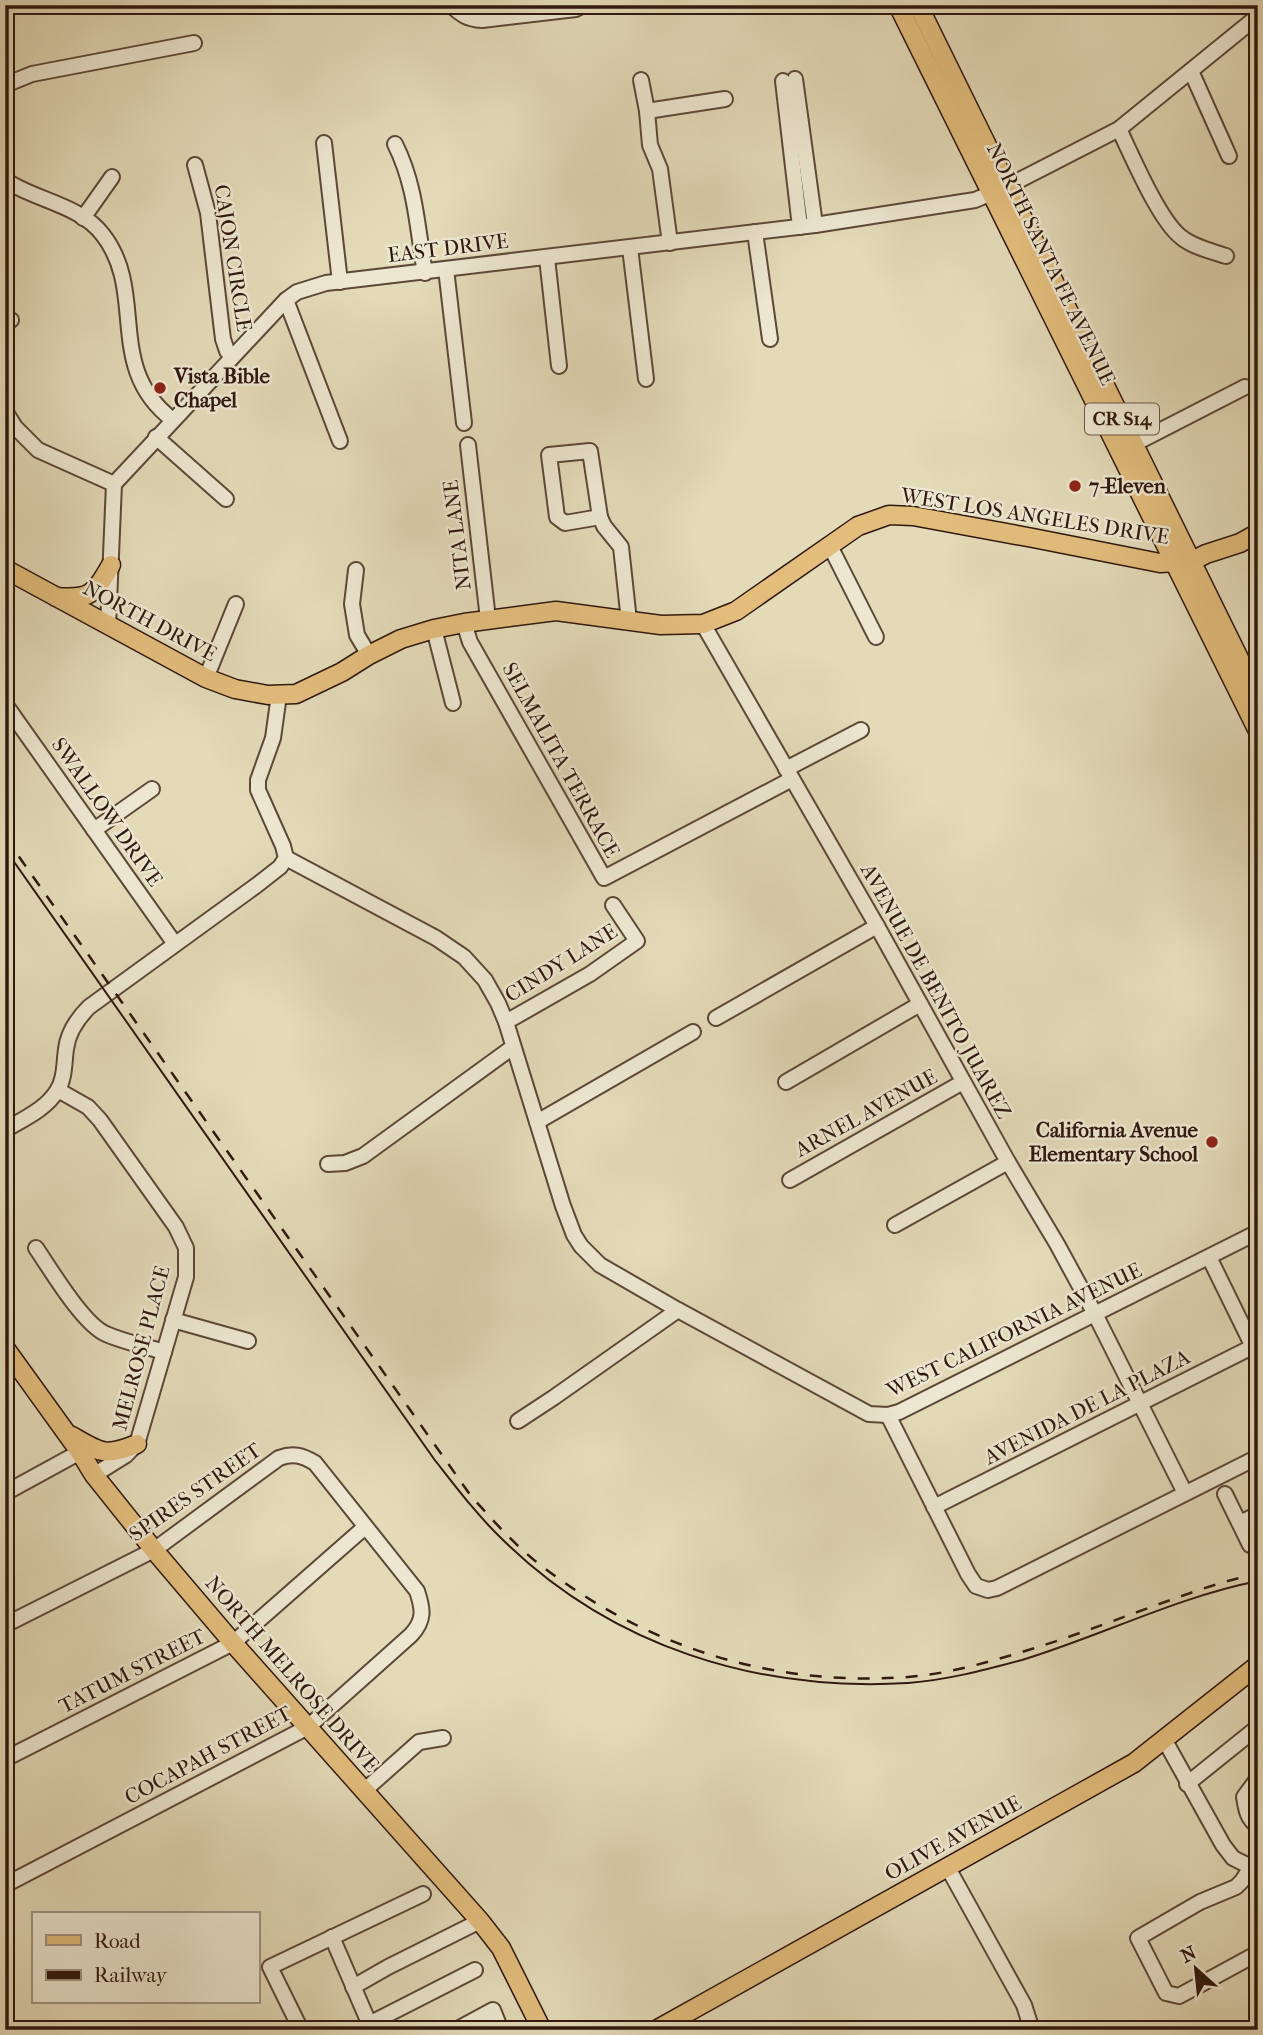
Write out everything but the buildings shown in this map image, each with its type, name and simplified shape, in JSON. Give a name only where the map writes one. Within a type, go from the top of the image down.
[{"type":"main road","name":"NORTH SANTA FE AVENUE","points":[[898,5],[1134,444],[1258,697]]},
{"type":"main road","name":"NORTH SANTA FE AVENUE","points":[[918,5],[998,190],[1173,562],[1258,731]]},
{"type":"main road","name":"WEST LOS ANGELES DRIVE","points":[[279,695],[296,694],[318,685],[401,639],[464,623],[556,611],[661,625],[703,624],[736,611],[858,526],[889,514],[913,516],[1160,563],[1192,561],[1240,543],[1258,533]]},
{"type":"main road","points":[[56,597],[73,598],[96,590],[111,565]]},
{"type":"main road","name":"NORTH DRIVE","points":[[5,569],[206,678],[236,689],[279,695]]},
{"type":"main road","name":"NORTH MELROSE DRIVE","points":[[5,1349],[94,1475],[154,1550],[480,1921],[501,1948],[542,2030]]},
{"type":"main road","points":[[65,1431],[89,1446],[108,1453],[136,1444]]},
{"type":"main road","name":"OLIVE AVENUE","points":[[656,2030],[1133,1763],[1258,1665]]},
{"type":"street","points":[[451,5],[470,20],[576,9],[583,5]]},
{"type":"street","name":"EAST DRIVE","points":[[114,484],[232,356],[297,292],[326,283],[808,226],[975,200],[1119,129],[1258,16]]},
{"type":"street","points":[[5,85],[32,74],[194,43]]},
{"type":"street","points":[[1191,71],[1228,156]]},
{"type":"street","points":[[641,80],[650,145],[660,169],[670,243]]},
{"type":"street","points":[[789,80],[808,226]]},
{"type":"street","points":[[647,111],[725,99]]},
{"type":"street","points":[[1119,129],[1162,214],[1180,237],[1196,246],[1226,256]]},
{"type":"street","points":[[324,143],[340,282]]},
{"type":"street","points":[[395,144],[406,166],[413,191],[425,272]]},
{"type":"street","name":"CAJON CIRCLE","points":[[195,165],[208,213],[223,339],[232,356]]},
{"type":"street","points":[[83,218],[112,177]]},
{"type":"street","points":[[5,180],[17,188],[71,210],[102,232],[117,259],[122,278],[133,364],[144,390],[158,409],[173,420]]},
{"type":"street","points":[[755,232],[770,339]]},
{"type":"street","points":[[630,248],[646,379]]},
{"type":"street","points":[[547,258],[559,366]]},
{"type":"street","points":[[446,269],[464,423]]},
{"type":"street","points":[[286,300],[340,441]]},
{"type":"street","points":[[1134,444],[1245,387]]},
{"type":"street","points":[[5,411],[15,427],[38,450],[114,484],[108,626]]},
{"type":"street","points":[[156,438],[226,499]]},
{"type":"street","name":"NITA LANE","points":[[468,445],[488,619]]},
{"type":"street","points":[[600,517],[565,523],[557,517],[549,455],[590,451],[600,517],[621,547],[629,621]]},
{"type":"street","points":[[830,546],[876,637]]},
{"type":"street","points":[[356,570],[352,604],[357,635],[369,655]]},
{"type":"street","points":[[206,678],[236,604]]},
{"type":"street","name":"SELMALITA TERRACE","points":[[464,623],[470,642],[604,878],[789,774]]},
{"type":"street","name":"AVENUE DE BENITO JUAREZ","points":[[703,624],[1057,1244],[1185,1493]]},
{"type":"street","points":[[434,629],[453,703]]},
{"type":"street","points":[[5,1130],[36,1112],[49,1102],[58,1090],[68,1038],[80,1016],[89,1007],[257,885],[280,867],[286,858],[258,790],[258,780],[273,737],[279,695]]},
{"type":"street","name":"SWALLOW DRIVE","points":[[5,704],[175,944]]},
{"type":"street","points":[[789,774],[861,730]]},
{"type":"street","points":[[94,830],[152,789]]},
{"type":"street","name":"WEST CALIFORNIA AVENUE","points":[[286,858],[436,938],[464,957],[485,980],[506,1022],[574,1235],[600,1265],[869,1414],[888,1415],[899,1412],[1258,1232]]},
{"type":"street","name":"CINDY LANE","points":[[506,1022],[590,974],[637,941],[613,905]]},
{"type":"street","points":[[716,1018],[877,926]]},
{"type":"street","points":[[786,1082],[920,1004]]},
{"type":"street","points":[[537,1122],[694,1032]]},
{"type":"street","points":[[328,1164],[345,1163],[363,1156],[513,1047]]},
{"type":"street","name":"ARNEL AVENUE","points":[[790,1180],[963,1082]]},
{"type":"street","name":"MELROSE PLACE","points":[[58,1090],[88,1107],[100,1120],[176,1227],[186,1248],[186,1277],[136,1444],[126,1455],[94,1475]]},
{"type":"street","points":[[895,1225],[1009,1162]]},
{"type":"street","points":[[36,1248],[94,1326],[104,1334],[164,1352]]},
{"type":"street","points":[[1209,1257],[1256,1349]]},
{"type":"street","points":[[518,1421],[678,1310]]},
{"type":"street","points":[[173,1320],[248,1341]]},
{"type":"street","name":"AVENIDA DE LA PLAZA","points":[[934,1507],[1139,1403],[1256,1349]]},
{"type":"street","points":[[888,1415],[968,1574],[976,1586],[988,1590],[997,1588],[1258,1457]]},
{"type":"street","name":"SPIRES STREET","points":[[5,1625],[154,1550],[279,1458],[298,1448],[315,1463],[365,1527]]},
{"type":"street","points":[[5,1493],[80,1452]]},
{"type":"street","points":[[1225,1494],[1250,1545]]},
{"type":"street","points":[[1240,1523],[1258,1514]]},
{"type":"street","name":"COCAPAH STREET","points":[[5,1885],[308,1727],[411,1634],[419,1626],[421,1616],[422,1605],[417,1591],[365,1527]]},
{"type":"street","name":"TATUM STREET","points":[[5,1759],[233,1643],[365,1527]]},
{"type":"street","points":[[1187,1784],[1258,1727]]},
{"type":"street","points":[[365,1790],[419,1742],[443,1738]]},
{"type":"street","points":[[1164,1739],[1228,1853],[1254,1868],[1236,1887],[1200,1902],[1138,1938],[1166,1993],[1179,1996],[1258,1952]]},
{"type":"street","points":[[1258,1778],[1244,1797],[1246,1812],[1258,1826]]},
{"type":"street","points":[[948,1868],[1024,2006],[1032,2030]]},
{"type":"street","points":[[301,2030],[270,1967],[424,1894]]},
{"type":"street","points":[[353,1987],[480,1921]]},
{"type":"street","points":[[332,1937],[370,2027],[475,1970]]},
{"type":"street","points":[[456,2030],[493,2010],[501,2030]]},
{"type":"tram line","points":[[5,849],[434,1459],[475,1511],[502,1539],[545,1577],[591,1608],[639,1634],[690,1655],[742,1670],[796,1679],[852,1684],[908,1683],[951,1677],[1022,1660],[1198,1597],[1258,1581]]},
{"type":"railway","points":[[5,837],[471,1496],[534,1560],[575,1590],[619,1616],[663,1637],[757,1667],[807,1675],[908,1677],[951,1671],[1008,1656],[1209,1587],[1258,1574]]},
{"type":"place","name":"Vista Bible Chapel","points":[[160,388]]},
{"type":"place","name":"7-Eleven","points":[[1075,486]]},
{"type":"place","name":"California Avenue Elementary School","points":[[1212,1142]]}]
